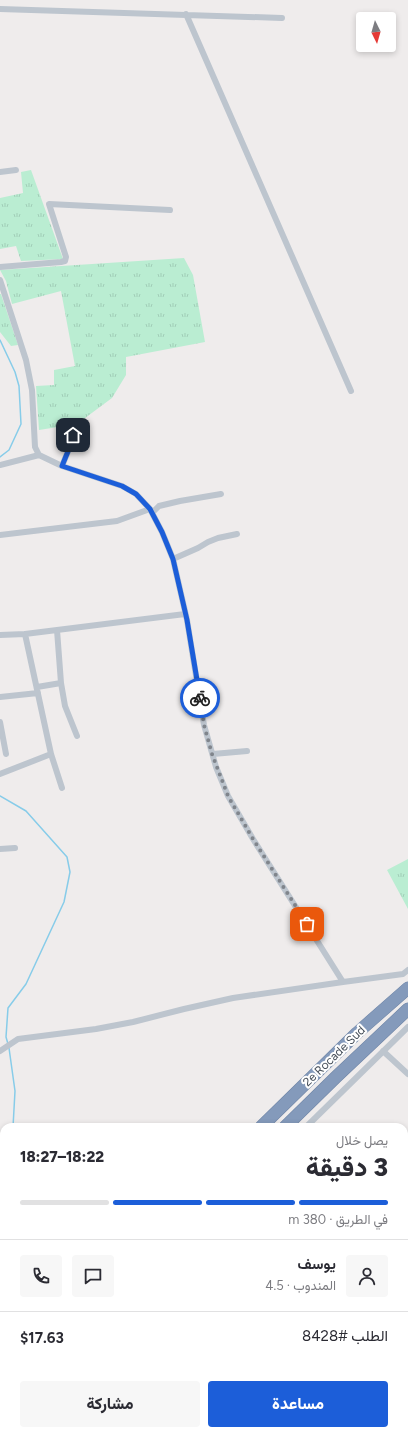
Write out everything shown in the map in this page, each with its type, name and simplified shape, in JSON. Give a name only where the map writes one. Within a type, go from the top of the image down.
[{"type":"highway","name":"2e Rocade Sud","points":[[266,1123],[358,1033],[408,988]]},
{"type":"highway","name":"2e Rocade Sud","points":[[289,1123],[408,1009]]},
{"type":"street","points":[[0,9],[282,18]]},
{"type":"street","points":[[186,14],[351,391]]},
{"type":"street","points":[[0,172],[16,170]]},
{"type":"street","points":[[0,267],[65,261],[66,257],[49,204],[170,210]]},
{"type":"street","points":[[0,280],[26,360],[32,390],[35,447],[39,455],[62,466],[122,486],[136,494],[151,511],[162,532],[173,559],[185,614],[204,725],[212,754],[228,796],[253,839],[343,982]]},
{"type":"street","points":[[62,466],[71,444],[76,426]]},
{"type":"street","points":[[0,465],[39,455]]},
{"type":"street","points":[[0,535],[117,520],[151,511],[158,506],[221,494]]},
{"type":"street","points":[[173,559],[218,538],[237,534]]},
{"type":"street","points":[[0,635],[25,634],[185,614]]},
{"type":"street","points":[[57,630],[61,683],[65,706],[77,736]]},
{"type":"street","points":[[25,634],[51,754],[62,788]]},
{"type":"street","points":[[0,697],[37,690],[61,683]]},
{"type":"street","points":[[0,722],[6,754]]},
{"type":"street","points":[[212,754],[247,751]]},
{"type":"street","points":[[0,774],[51,754]]},
{"type":"street","points":[[0,849],[16,848]]},
{"type":"street","points":[[0,1051],[18,1039],[96,1029],[133,1022],[233,998],[402,974],[408,970]]},
{"type":"street","points":[[310,1123],[408,1027]]},
{"type":"street","points":[[383,1051],[408,1074]]},
{"type":"green space","points":[[31,170],[63,259],[21,261],[16,246],[0,249],[0,198],[23,193],[21,172]]},
{"type":"green space","points":[[184,258],[193,275],[205,342],[126,357],[126,375],[112,398],[77,424],[39,430],[36,386],[54,385],[54,370],[75,366],[61,291],[12,304],[6,281],[0,270]]},
{"type":"green space","points":[[0,294],[18,345],[11,346],[0,332]]},
{"type":"green space","points":[[408,859],[408,909],[387,870]]},
{"type":"waterway","points":[[0,340],[15,372],[19,386],[21,424],[9,450],[0,457]]},
{"type":"waterway","points":[[0,796],[26,811],[67,857],[70,872],[64,902],[26,984],[8,1008],[6,1037],[8,1044]]},
{"type":"waterway","points":[[9,1048],[15,1091],[13,1123]]},
{"type":"way so far","points":[[200,698],[204,725],[212,754],[228,796],[253,839],[307,924]]},
{"type":"route","points":[[73,435],[62,466],[122,486],[136,494],[150,509],[162,532],[173,559],[187,620],[200,698]]}]
